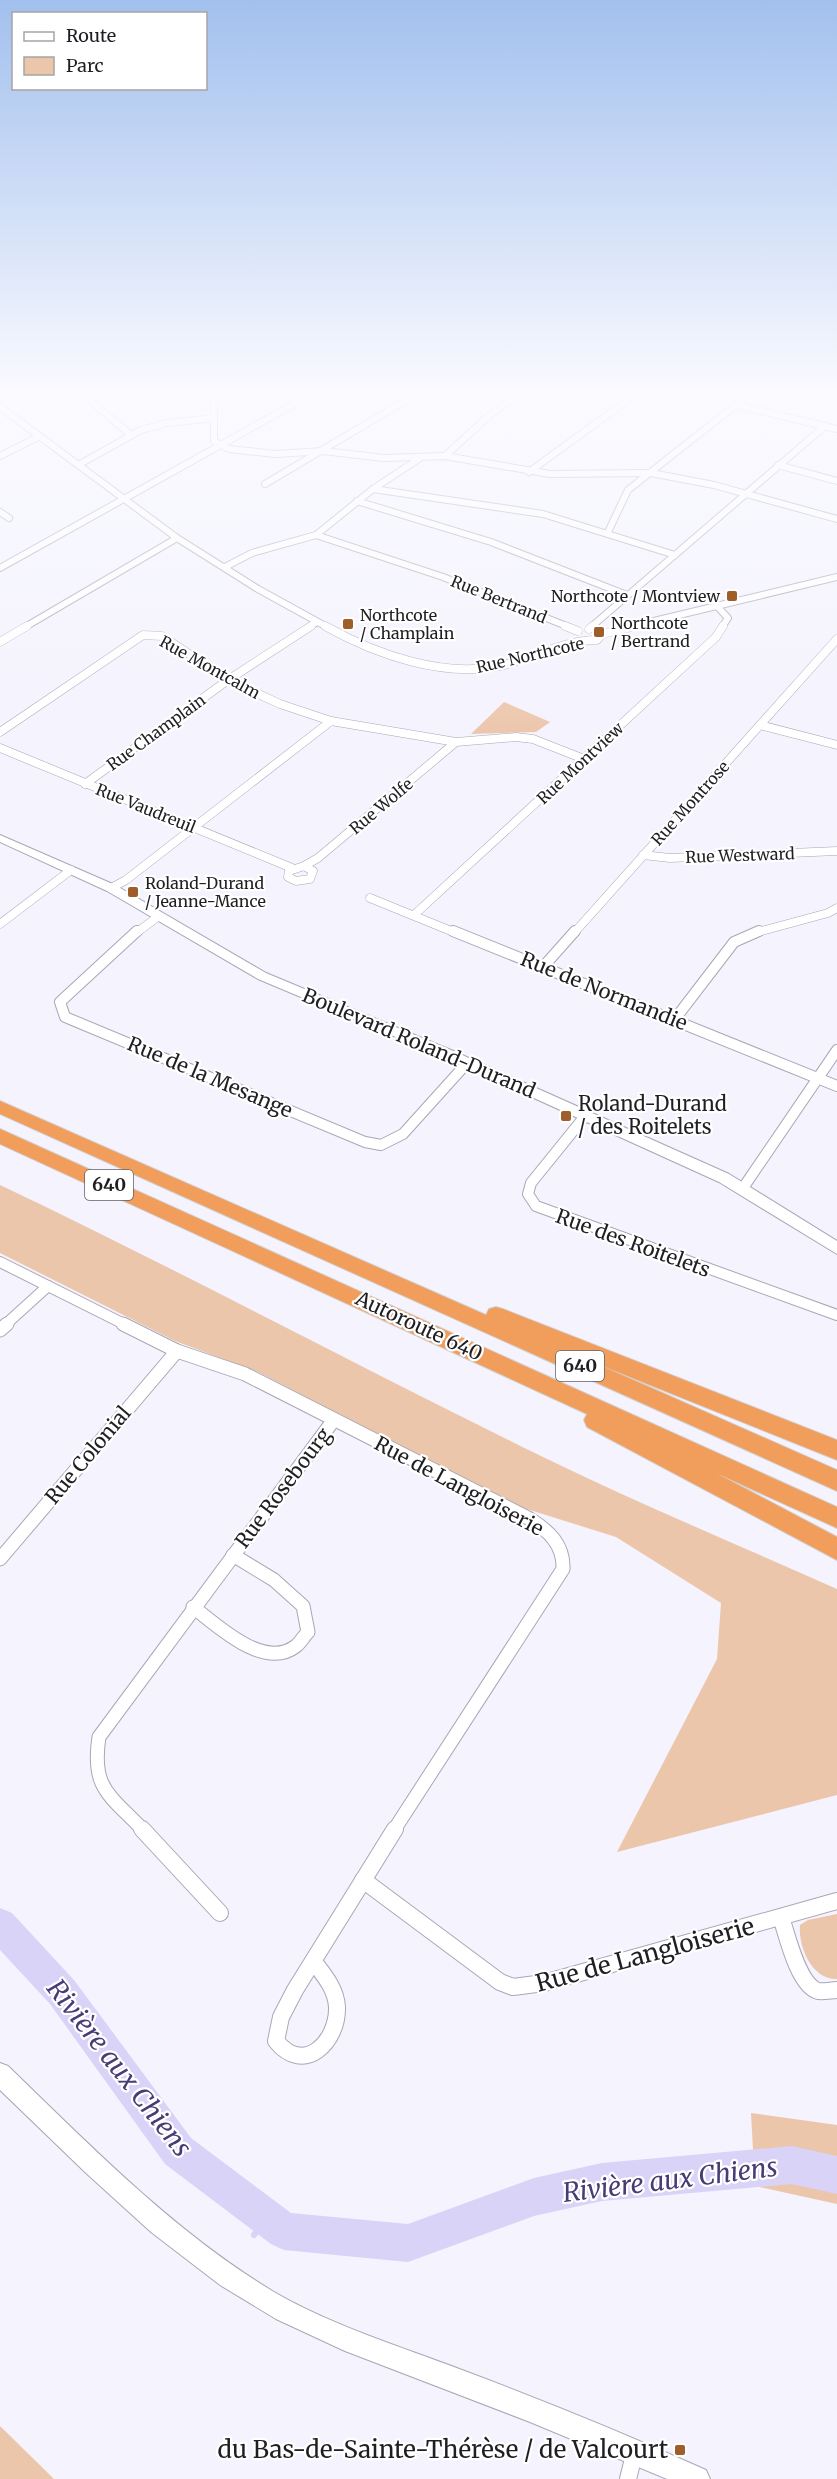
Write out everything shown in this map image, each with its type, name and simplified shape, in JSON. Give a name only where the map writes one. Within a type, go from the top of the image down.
[{"type":"highway","name":"Autoroute 640","points":[[0,1107],[837,1481]]},
{"type":"highway","name":"Autoroute 640","points":[[0,1136],[837,1518]]},
{"type":"highway","points":[[322,1250],[597,1353],[837,1450]]},
{"type":"highway","points":[[442,1337],[837,1549]]},
{"type":"street","points":[[0,568],[117,505]]},
{"type":"street","name":"Rue Northcote","points":[[132,505],[177,538],[317,622],[390,655],[456,670],[503,665],[583,640],[597,640],[602,634],[837,577]]},
{"type":"street","points":[[225,567],[252,553],[316,535],[353,505]]},
{"type":"street","points":[[369,505],[491,542],[627,595]]},
{"type":"street","points":[[480,505],[543,514],[608,532],[675,555]]},
{"type":"street","points":[[608,532],[621,505]]},
{"type":"street","points":[[583,640],[579,638],[578,632],[589,629],[733,505]]},
{"type":"street","points":[[784,505],[837,519]]},
{"type":"street","points":[[0,512],[9,518]]},
{"type":"street","name":"Rue Bertrand","points":[[316,535],[443,577],[578,632]]},
{"type":"street","points":[[0,642],[177,538]]},
{"type":"street","name":"Rue Montview","points":[[414,915],[716,637],[728,618],[716,605]]},
{"type":"street","name":"Rue Champlain","points":[[85,784],[228,680],[317,622]]},
{"type":"street","points":[[589,629],[602,634]]},
{"type":"street","name":"Rue Montcalm","points":[[0,732],[143,636],[162,636],[228,680],[280,704],[331,721],[377,731],[456,742],[516,737],[533,739],[584,759]]},
{"type":"street","name":"Rue Montrose","points":[[543,967],[837,639]]},
{"type":"street","points":[[111,888],[126,880],[192,826],[331,721]]},
{"type":"street","points":[[760,725],[837,745]]},
{"type":"street","name":"Rue Wolfe","points":[[292,868],[304,866],[318,858],[456,742]]},
{"type":"street","name":"Rue Vaudreuil","points":[[0,748],[292,868]]},
{"type":"street","name":"Boulevard Roland-Durand","points":[[0,838],[111,888],[262,976],[586,1115],[743,1188],[837,1248]]},
{"type":"street","name":"Rue Westward","points":[[644,855],[704,857],[837,851]]},
{"type":"street","points":[[292,868],[287,874],[288,877],[301,882],[310,879],[313,874],[304,866]]},
{"type":"street","points":[[0,924],[71,870]]},
{"type":"street","name":"Rue de Normandie","points":[[370,898],[837,1086]]},
{"type":"street","points":[[675,1019],[734,942],[756,933],[828,913],[837,908]]},
{"type":"street","name":"Rue de la Mesange","points":[[159,916],[142,927],[60,1002],[65,1017],[366,1142],[381,1145],[403,1134],[467,1063]]},
{"type":"street","points":[[743,1188],[837,1050]]},
{"type":"street","name":"Rue des Roitelets","points":[[586,1115],[531,1183],[528,1194],[536,1206],[819,1311],[837,1314]]},
{"type":"street","name":"Rue de Langloiserie","points":[[0,1262],[177,1351],[245,1374],[333,1421],[530,1519],[547,1530],[564,1557],[563,1569],[363,1880],[278,2022],[275,2031],[279,2048],[290,2056],[314,2052],[331,2038],[335,2028],[337,2016],[334,1989],[328,1977],[314,1962]]},
{"type":"street","points":[[0,1330],[48,1286]]},
{"type":"street","name":"Rue Colonial","points":[[0,1559],[177,1351]]},
{"type":"street","name":"Rue Rosebourg","points":[[220,1913],[101,1785],[95,1763],[99,1737],[193,1607],[333,1421]]},
{"type":"street","name":"Rue Rosebourg","points":[[193,1607],[261,1654],[287,1654],[299,1646],[308,1632],[303,1605],[274,1580],[233,1555]]},
{"type":"street","name":"Rue de Langloiserie","points":[[363,1880],[500,1982],[513,1987],[536,1985],[837,1901]]},
{"type":"street","name":"Rue de Langloiserie","points":[[781,1917],[796,1962],[806,1982],[819,1991],[837,1990]]},
{"type":"street","points":[[0,2074],[148,2212],[216,2268],[268,2302],[356,2342],[635,2451],[697,2479]]},
{"type":"street","points":[[628,2479],[635,2451]]},
{"type":"green space","points":[[504,702],[550,722],[536,732],[471,734]]},
{"type":"green space","points":[[0,1185],[543,1457],[652,1508],[837,1589],[837,1795],[617,1852],[717,1659],[721,1603],[616,1537],[514,1505],[258,1372],[175,1341],[0,1253]]},
{"type":"green space","points":[[837,1914],[837,1979],[820,1974],[808,1961],[801,1943],[800,1925],[808,1920]]},
{"type":"green space","points":[[751,2113],[837,2125],[837,2204],[755,2186]]},
{"type":"green space","points":[[0,2426],[54,2479],[0,2479]]},
{"type":"waterway","name":"Rivière aux Chiens","points":[[0,1925],[62,1992],[178,2151],[284,2231],[408,2243],[534,2197],[602,2182],[792,2165],[837,2175]]},
{"type":"waterway","points":[[254,2235],[265,2218]]},
{"type":"place","name":"Northcote / Montview","points":[[732,596]]},
{"type":"place","name":"Northcote / Champlain","points":[[348,624]]},
{"type":"place","name":"Northcote / Bertrand","points":[[599,632]]},
{"type":"place","name":"Roland-Durand / Jeanne-Mance","points":[[133,892]]},
{"type":"place","name":"Roland-Durand / des Roitelets","points":[[566,1116]]},
{"type":"place","name":"du Bas-de-Sainte-Thérèse / de Valcourt","points":[[680,2450]]}]
